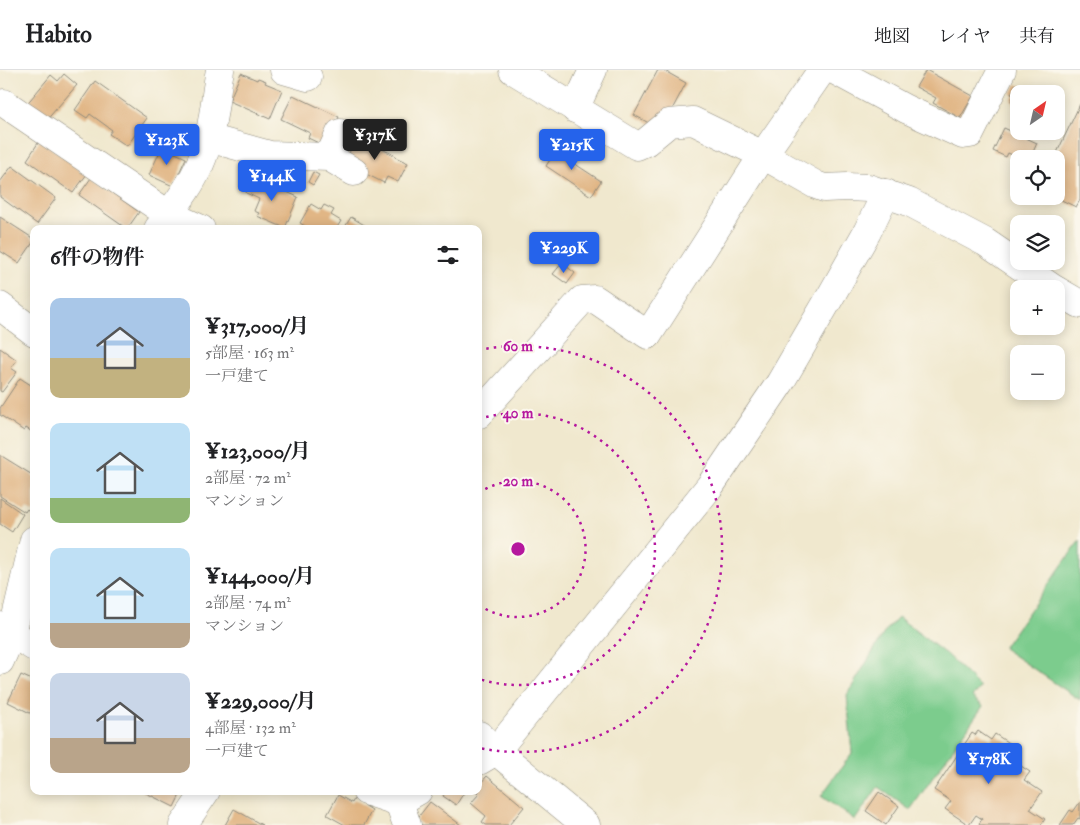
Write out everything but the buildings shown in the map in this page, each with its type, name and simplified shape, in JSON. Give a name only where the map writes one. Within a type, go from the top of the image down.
[{"type":"street","points":[[163,222],[187,188],[200,164],[208,138],[220,70]]},
{"type":"street","points":[[513,70],[637,146],[646,142],[669,123],[693,121],[763,155],[816,185],[824,188],[868,188],[909,202],[985,242],[1042,280]]},
{"type":"street","points":[[575,109],[593,70]]},
{"type":"street","points":[[482,411],[582,300],[595,299],[648,335],[763,155],[822,70]]},
{"type":"street","points":[[834,70],[906,110],[963,135],[970,134],[1002,70]]},
{"type":"street","points":[[4,103],[163,222],[179,225]]},
{"type":"street","points":[[208,138],[270,155],[335,145],[354,172]]},
{"type":"street","points":[[586,825],[485,749],[710,486],[780,383],[834,292],[886,194]]},
{"type":"street","points":[[1065,295],[1080,304]]},
{"type":"street","points":[[0,306],[30,329]]},
{"type":"street","points":[[0,661],[15,636],[30,560]]},
{"type":"street","points":[[183,825],[203,795]]},
{"type":"street","points":[[377,795],[408,806]]},
{"type":"green space","points":[[1080,540],[1080,700],[1003,648]]},
{"type":"green space","points":[[898,617],[947,655],[980,687],[972,697],[983,706],[910,810],[878,787],[855,820],[821,796],[852,753],[847,695],[884,633]]}]
